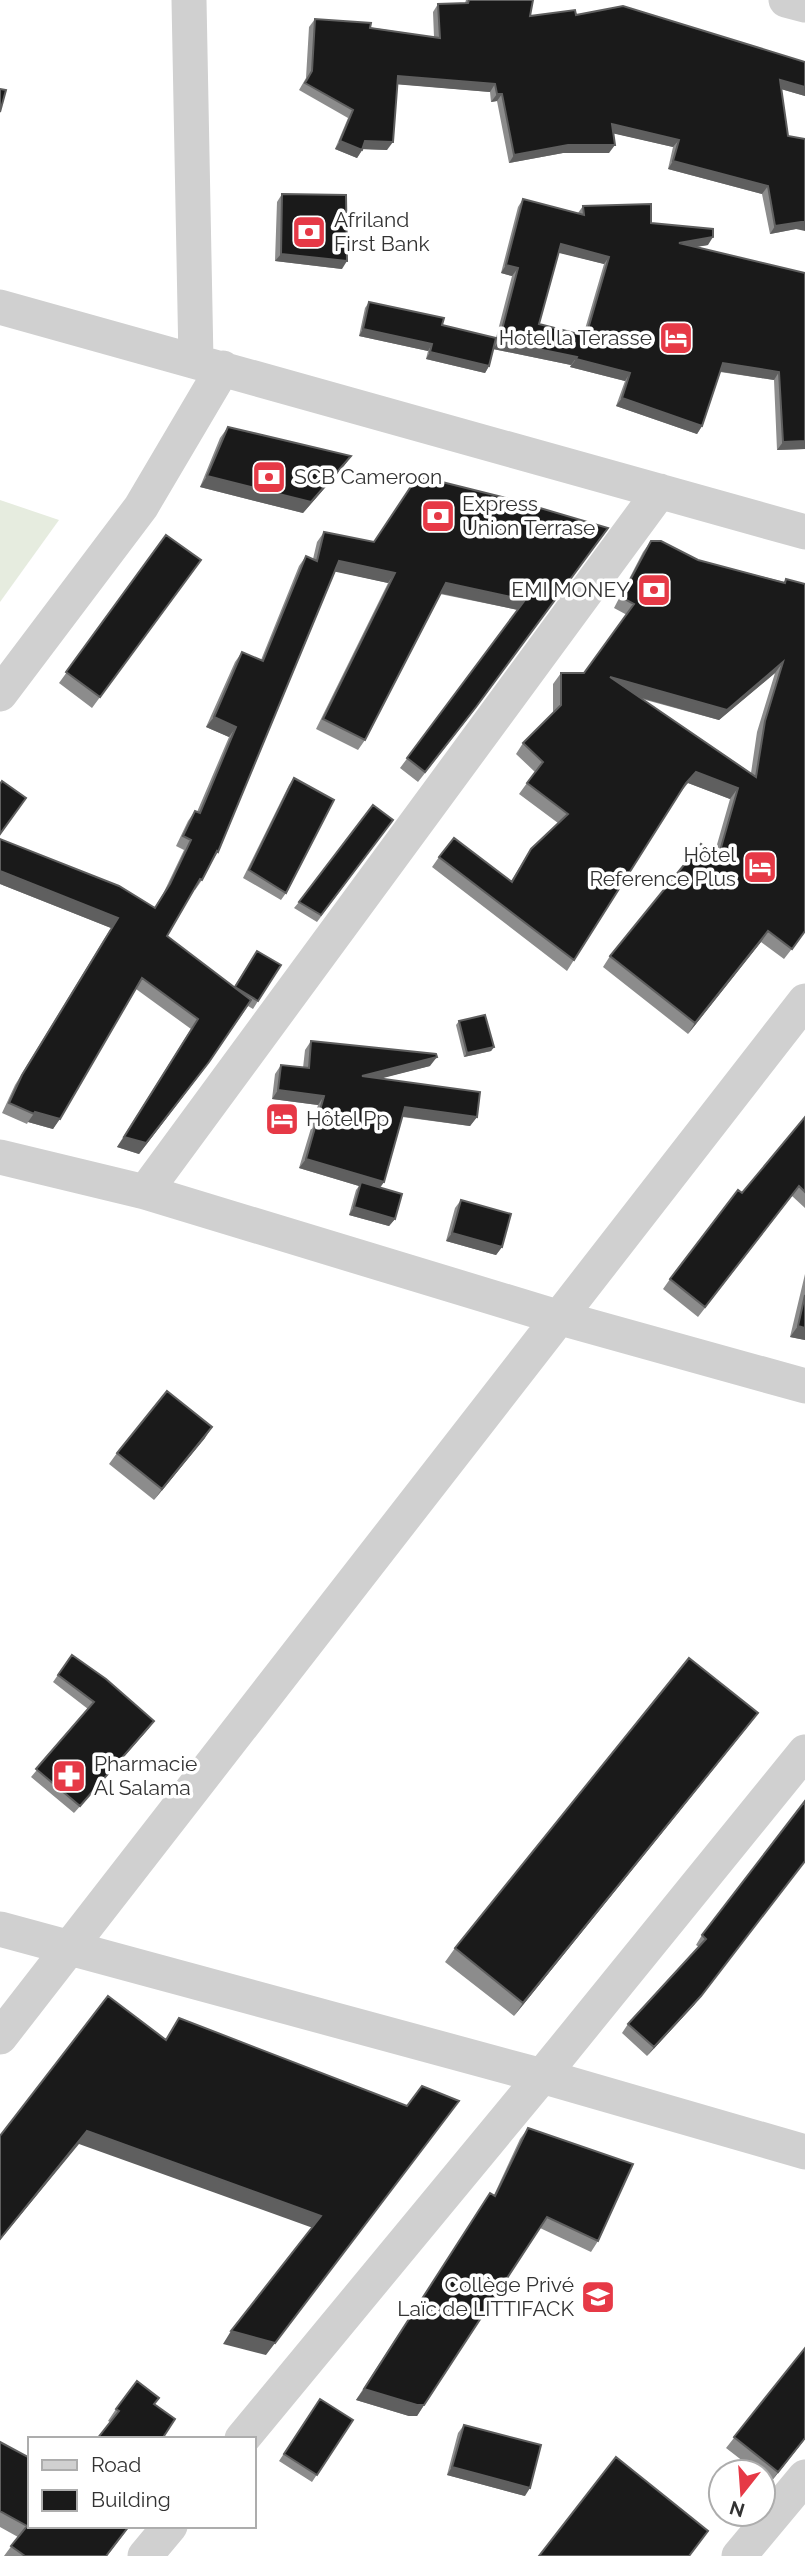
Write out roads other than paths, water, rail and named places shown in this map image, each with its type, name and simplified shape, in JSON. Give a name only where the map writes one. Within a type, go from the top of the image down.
[{"type":"street","points":[[0,694],[141,507],[210,365],[190,0]]},
{"type":"street","points":[[786,0],[805,5]]},
{"type":"street","points":[[0,307],[805,531]]},
{"type":"street","points":[[145,1192],[660,491]]},
{"type":"street","points":[[0,2037],[805,1001]]},
{"type":"street","points":[[0,1157],[145,1192],[557,1317],[805,1385]]},
{"type":"street","points":[[244,2437],[805,1752]]},
{"type":"street","points":[[0,1928],[542,2076],[805,2152]]},
{"type":"street","points":[[739,2556],[805,2477]]},
{"type":"street","points":[[145,2556],[168,2528]]},
{"type":"place","name":"Afriland First Bank","points":[[309,232]]},
{"type":"place","name":"Hotel la Terasse","points":[[676,338]]},
{"type":"place","name":"SCB Cameroon","points":[[269,477]]},
{"type":"place","name":"Express Union Terrase","points":[[438,516]]},
{"type":"place","name":"EMI MONEY","points":[[654,590]]},
{"type":"place","name":"Hôtel Reference Plus","points":[[760,867]]},
{"type":"place","name":"Hôtel Pp","points":[[282,1119]]},
{"type":"place","name":"Pharmacie Al Salama","points":[[69,1776]]},
{"type":"place","name":"Collège Privé Laïc de LITTIFACK","points":[[598,2297]]}]
